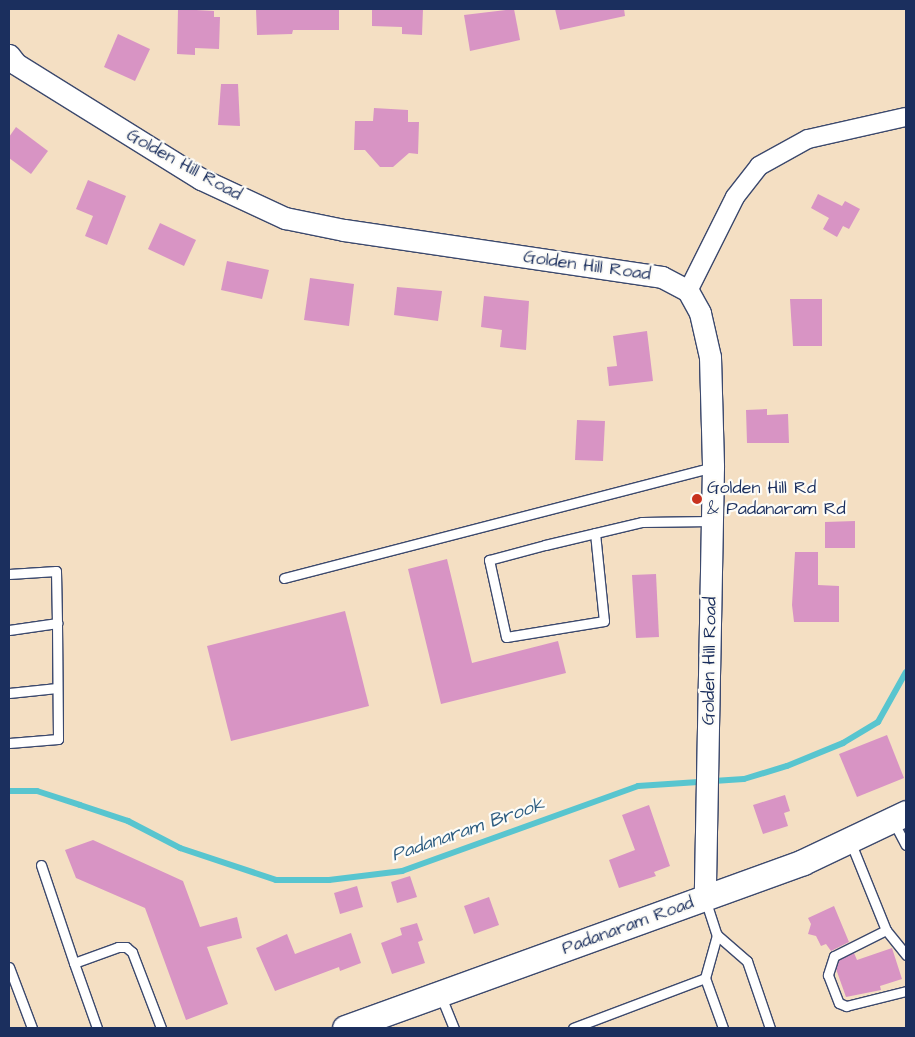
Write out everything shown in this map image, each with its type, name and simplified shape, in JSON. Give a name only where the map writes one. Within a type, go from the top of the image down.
[{"type":"main road","name":"Padanaram Road","points":[[345,1028],[705,899],[850,841],[900,817]]},
{"type":"street","name":"Golden Hill Road","points":[[9,55],[16,64],[201,179],[286,218],[354,232],[662,277],[688,291],[700,312],[710,357],[713,467],[705,899]]},
{"type":"street","points":[[688,291],[735,198],[760,166],[808,139],[906,117]]},
{"type":"lane","points":[[284,578],[713,467]]},
{"type":"lane","points":[[595,533],[604,621],[506,637],[489,560],[595,533],[642,522],[712,521]]},
{"type":"lane","points":[[9,574],[56,571],[58,739],[9,743]]},
{"type":"lane","points":[[9,630],[56,623]]},
{"type":"lane","points":[[9,693],[57,688]]},
{"type":"lane","points":[[900,817],[906,846]]},
{"type":"lane","points":[[850,841],[886,930],[906,955]]},
{"type":"lane","points":[[41,865],[97,1028]]},
{"type":"lane","points":[[705,899],[717,935],[747,961],[770,1028]]},
{"type":"lane","points":[[886,930],[834,956],[828,975],[839,1003],[846,1006],[906,991]]},
{"type":"lane","points":[[717,935],[705,978],[723,1028]]},
{"type":"lane","points":[[74,963],[126,947],[132,952],[161,1028]]},
{"type":"lane","points":[[9,967],[32,1028]]},
{"type":"lane","points":[[573,1028],[705,978]]},
{"type":"lane","points":[[440,994],[454,1028]]},
{"type":"building","points":[[178,9],[214,11],[214,17],[220,17],[219,49],[195,48],[195,55],[177,54]]},
{"type":"building","points":[[256,9],[339,9],[339,30],[293,30],[292,34],[257,35]]},
{"type":"building","points":[[372,9],[423,9],[422,35],[402,34],[402,27],[372,26]]},
{"type":"building","points":[[514,9],[520,40],[470,51],[464,15]]},
{"type":"building","points":[[555,9],[624,9],[625,16],[560,30]]},
{"type":"building","points":[[118,34],[150,49],[135,81],[104,67]]},
{"type":"building","points":[[221,84],[238,84],[240,126],[218,125]]},
{"type":"building","points":[[374,108],[408,110],[408,122],[419,122],[418,154],[409,153],[393,167],[380,167],[365,150],[354,150],[355,121],[373,121]]},
{"type":"building","points":[[16,127],[48,151],[31,174],[9,158],[9,137]]},
{"type":"building","points":[[88,180],[126,196],[107,245],[85,236],[93,216],[76,209]]},
{"type":"building","points":[[818,194],[842,206],[845,201],[860,209],[849,229],[843,226],[837,237],[823,229],[829,218],[811,208]]},
{"type":"building","points":[[160,223],[196,240],[184,266],[148,249]]},
{"type":"building","points":[[227,261],[269,270],[262,299],[221,290]]},
{"type":"building","points":[[310,278],[354,284],[349,326],[304,320]]},
{"type":"building","points":[[397,287],[442,291],[438,321],[394,315]]},
{"type":"building","points":[[484,296],[529,301],[526,350],[500,347],[502,330],[481,327]]},
{"type":"building","points":[[790,299],[822,299],[822,346],[793,346]]},
{"type":"building","points":[[647,331],[653,381],[609,386],[607,367],[617,366],[613,336]]},
{"type":"building","points":[[767,409],[767,415],[788,414],[789,443],[747,443],[746,410]]},
{"type":"building","points":[[577,420],[605,421],[603,461],[575,460]]},
{"type":"building","points":[[855,521],[855,548],[825,548],[825,522]]},
{"type":"building","points":[[795,552],[818,552],[818,585],[839,586],[839,622],[794,622],[792,605]]},
{"type":"building","points":[[447,559],[472,663],[558,641],[566,673],[441,704],[408,569]]},
{"type":"building","points":[[656,574],[659,637],[636,638],[632,575]]},
{"type":"building","points":[[345,611],[369,706],[231,741],[207,646]]},
{"type":"building","points":[[887,735],[904,778],[857,797],[839,754]]},
{"type":"building","points":[[785,795],[790,811],[784,813],[788,826],[763,834],[753,805]]},
{"type":"building","points":[[649,805],[670,866],[654,872],[656,876],[619,888],[609,860],[635,850],[622,815]]},
{"type":"building","points":[[93,840],[183,881],[200,927],[237,917],[242,938],[207,947],[228,1004],[186,1020],[145,908],[76,878],[65,850]]},
{"type":"building","points":[[410,876],[417,897],[397,903],[391,882]]},
{"type":"building","points":[[357,886],[363,907],[340,914],[334,893]]},
{"type":"building","points":[[489,897],[499,925],[474,934],[464,906]]},
{"type":"building","points":[[834,906],[849,942],[831,951],[826,944],[821,946],[816,936],[808,934],[811,924],[808,918]]},
{"type":"building","points":[[417,923],[423,940],[418,942],[425,963],[392,974],[381,943],[402,935],[400,928]]},
{"type":"building","points":[[351,933],[361,963],[340,971],[339,967],[275,991],[256,948],[287,934],[295,954]]},
{"type":"building","points":[[892,948],[902,979],[880,986],[881,990],[846,997],[836,969],[839,960],[854,953],[857,960]]},
{"type":"waterway","name":"Padanaram Brook","points":[[9,791],[37,791],[128,821],[180,848],[276,880],[329,880],[402,871],[638,786],[744,779],[787,766],[843,743],[878,722],[906,672]]},
{"type":"place","name":"Golden Hill Rd & Padanaram Rd","points":[[697,499]]}]
